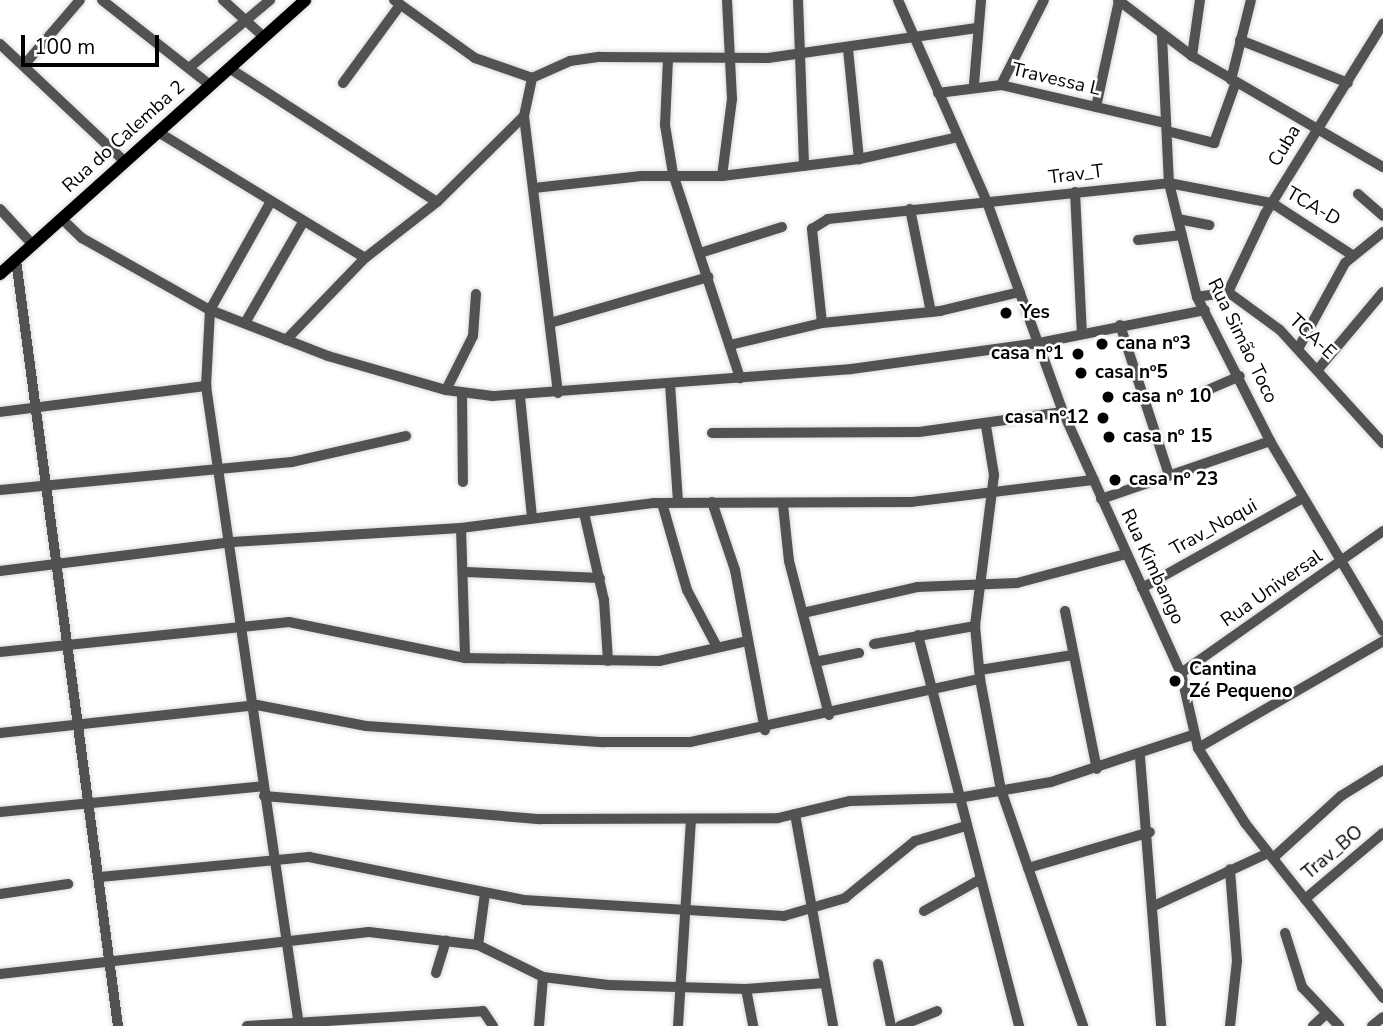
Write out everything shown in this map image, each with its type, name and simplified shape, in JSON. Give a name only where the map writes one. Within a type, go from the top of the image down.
[{"type":"main road","name":"Rua do Calemba 2","points":[[0,274],[305,0]]},
{"type":"street","points":[[25,64],[80,0]]},
{"type":"street","points":[[102,0],[210,85]]},
{"type":"street","points":[[223,0],[264,37]]},
{"type":"street","points":[[189,68],[270,0]]},
{"type":"street","points":[[722,176],[733,58],[727,0]]},
{"type":"street","points":[[798,0],[796,55],[804,166]]},
{"type":"street","name":"Rua Kimbango","points":[[898,0],[987,202],[1063,412],[1181,673],[1192,735],[1198,748],[1270,855],[1383,998]]},
{"type":"street","points":[[974,84],[975,28],[981,0]]},
{"type":"street","points":[[1001,85],[1044,0]]},
{"type":"street","points":[[1192,56],[1200,0]]},
{"type":"street","points":[[1234,81],[1240,40],[1251,0]]},
{"type":"street","points":[[1096,107],[1122,2],[1162,36],[1192,56],[1383,167]]},
{"type":"street","points":[[343,83],[397,3],[475,58],[531,78],[570,61],[796,55],[975,28]]},
{"type":"street","name":"Cuba","points":[[1228,292],[1272,203],[1383,24]]},
{"type":"street","name":"Rua Simão Toco","points":[[1162,36],[1169,183],[1197,297],[1240,376],[1270,440],[1383,632]]},
{"type":"street","points":[[1240,40],[1348,83]]},
{"type":"street","points":[[0,44],[25,64],[125,162]]},
{"type":"street","points":[[848,49],[859,159]]},
{"type":"street","points":[[668,59],[665,125],[673,174],[740,378]]},
{"type":"street","points":[[229,68],[438,202]]},
{"type":"street","points":[[531,78],[524,116],[558,393]]},
{"type":"street","name":"Travessa L","points":[[939,93],[974,84],[1001,85],[1096,107],[1214,143],[1234,81]]},
{"type":"street","points":[[286,340],[365,258],[438,202],[524,116]]},
{"type":"street","points":[[158,132],[271,204],[365,258]]},
{"type":"street","points":[[534,188],[673,174],[722,176],[859,159],[958,137]]},
{"type":"street","name":"Trav_T","points":[[822,323],[813,225],[910,209],[1169,183]]},
{"type":"street","name":"TCA-D","points":[[1169,183],[1272,203],[1352,255]]},
{"type":"street","points":[[1075,192],[1082,334]]},
{"type":"street","points":[[1358,194],[1383,216]]},
{"type":"street","points":[[271,204],[210,310],[206,386],[257,705],[264,791],[299,1024]]},
{"type":"street","points":[[0,209],[33,245]]},
{"type":"street","points":[[910,209],[931,312]]},
{"type":"street","points":[[62,219],[82,237],[210,310],[286,340],[462,393],[520,397],[740,378],[1039,343],[1205,310]]},
{"type":"street","points":[[1178,219],[1209,225]]},
{"type":"street","points":[[245,323],[303,222]]},
{"type":"street","points":[[700,253],[782,227]]},
{"type":"street","points":[[1299,347],[1352,255],[1383,232]]},
{"type":"street","points":[[1138,240],[1182,235]]},
{"type":"street","points":[[16,260],[33,407],[46,485],[53,566],[100,877],[118,1026]]},
{"type":"street","points":[[550,323],[708,277]]},
{"type":"street","points":[[730,345],[822,323],[931,312],[1020,292]]},
{"type":"street","points":[[1197,297],[1228,292]]},
{"type":"street","name":"TCA-E","points":[[1228,292],[1299,347],[1320,367],[1383,443]]},
{"type":"street","points":[[1320,367],[1383,292]]},
{"type":"street","points":[[446,390],[473,336],[476,294]]},
{"type":"street","points":[[1120,325],[1169,475]]},
{"type":"street","points":[[1203,392],[1240,376]]},
{"type":"street","points":[[670,384],[678,502]]},
{"type":"street","points":[[0,412],[206,386]]},
{"type":"street","points":[[462,393],[463,482]]},
{"type":"street","points":[[520,397],[532,518]]},
{"type":"street","points":[[712,433],[986,426],[1063,412]]},
{"type":"street","points":[[986,426],[992,492],[975,626],[980,675],[1001,790],[1083,1026]]},
{"type":"street","points":[[0,490],[221,471],[406,436]]},
{"type":"street","points":[[1101,499],[1270,440]]},
{"type":"street","points":[[0,572],[232,542],[461,528],[662,503],[783,505],[992,492],[1094,481]]},
{"type":"street","name":"Trav_Noqui","points":[[1142,587],[1303,498]]},
{"type":"street","points":[[712,502],[735,570],[765,730]]},
{"type":"street","points":[[662,503],[683,580],[717,648]]},
{"type":"street","points":[[783,505],[803,614],[829,715]]},
{"type":"street","points":[[584,513],[600,578],[608,661]]},
{"type":"street","points":[[461,528],[466,572],[465,658]]},
{"type":"street","name":"Rua Universal","points":[[1181,673],[1383,531]]},
{"type":"street","points":[[803,614],[917,587],[982,587],[1126,554]]},
{"type":"street","points":[[466,572],[600,578]]},
{"type":"street","points":[[1065,611],[1097,769]]},
{"type":"street","points":[[0,652],[242,624],[302,623],[403,650],[465,658],[659,661],[748,641]]},
{"type":"street","points":[[874,644],[975,626]]},
{"type":"street","points":[[1198,748],[1383,632]]},
{"type":"street","points":[[918,635],[979,880],[1019,1026]]},
{"type":"street","points":[[815,662],[859,653]]},
{"type":"street","points":[[0,733],[257,705],[366,726],[603,743],[690,742],[765,730],[933,691],[980,675],[1073,655]]},
{"type":"street","points":[[0,812],[264,791],[540,819],[691,820],[795,814],[850,801],[958,798],[1001,790],[1140,757],[1192,735]]},
{"type":"street","points":[[1140,757],[1156,905],[1161,1026]]},
{"type":"street","points":[[1156,905],[1230,869],[1270,855],[1341,796],[1383,770]]},
{"type":"street","points":[[795,814],[815,907],[833,1026]]},
{"type":"street","points":[[678,1026],[681,909],[691,820]]},
{"type":"street","points":[[100,877],[273,858],[322,859],[485,893],[579,906],[784,916],[852,894],[915,841],[966,826]]},
{"type":"street","points":[[1028,868],[1150,832]]},
{"type":"street","name":"Trav_BO","points":[[1305,899],[1383,833]]},
{"type":"street","points":[[1230,869],[1237,961],[1230,1026]]},
{"type":"street","points":[[924,911],[979,880]]},
{"type":"street","points":[[0,894],[68,884]]},
{"type":"street","points":[[478,945],[485,893]]},
{"type":"street","points":[[0,974],[369,932],[478,945],[543,977],[679,989],[746,989],[825,983]]},
{"type":"street","points":[[1285,933],[1302,987],[1339,1026]]},
{"type":"street","points":[[436,973],[446,941]]},
{"type":"street","points":[[878,964],[891,1026]]},
{"type":"street","points":[[540,1026],[543,977]]},
{"type":"street","points":[[746,989],[753,1026]]},
{"type":"street","points":[[247,1026],[483,1011],[493,1026]]},
{"type":"street","points":[[900,1026],[937,1011]]},
{"type":"street","points":[[1314,1026],[1326,1014]]},
{"type":"street","points":[[1372,1026],[1383,1017]]},
{"type":"place","name":"Yes","points":[[1006,313]]},
{"type":"place","name":"cana nº3","points":[[1102,344]]},
{"type":"place","name":"casa nº1","points":[[1078,354]]},
{"type":"place","name":"casa nº5","points":[[1081,373]]},
{"type":"place","name":"casa nº 10","points":[[1108,397]]},
{"type":"place","name":"casa nº12","points":[[1103,418]]},
{"type":"place","name":"casa nº 15","points":[[1109,437]]},
{"type":"place","name":"casa nº 23","points":[[1115,480]]},
{"type":"place","name":"Cantina Zé Pequeno","points":[[1175,681]]}]
